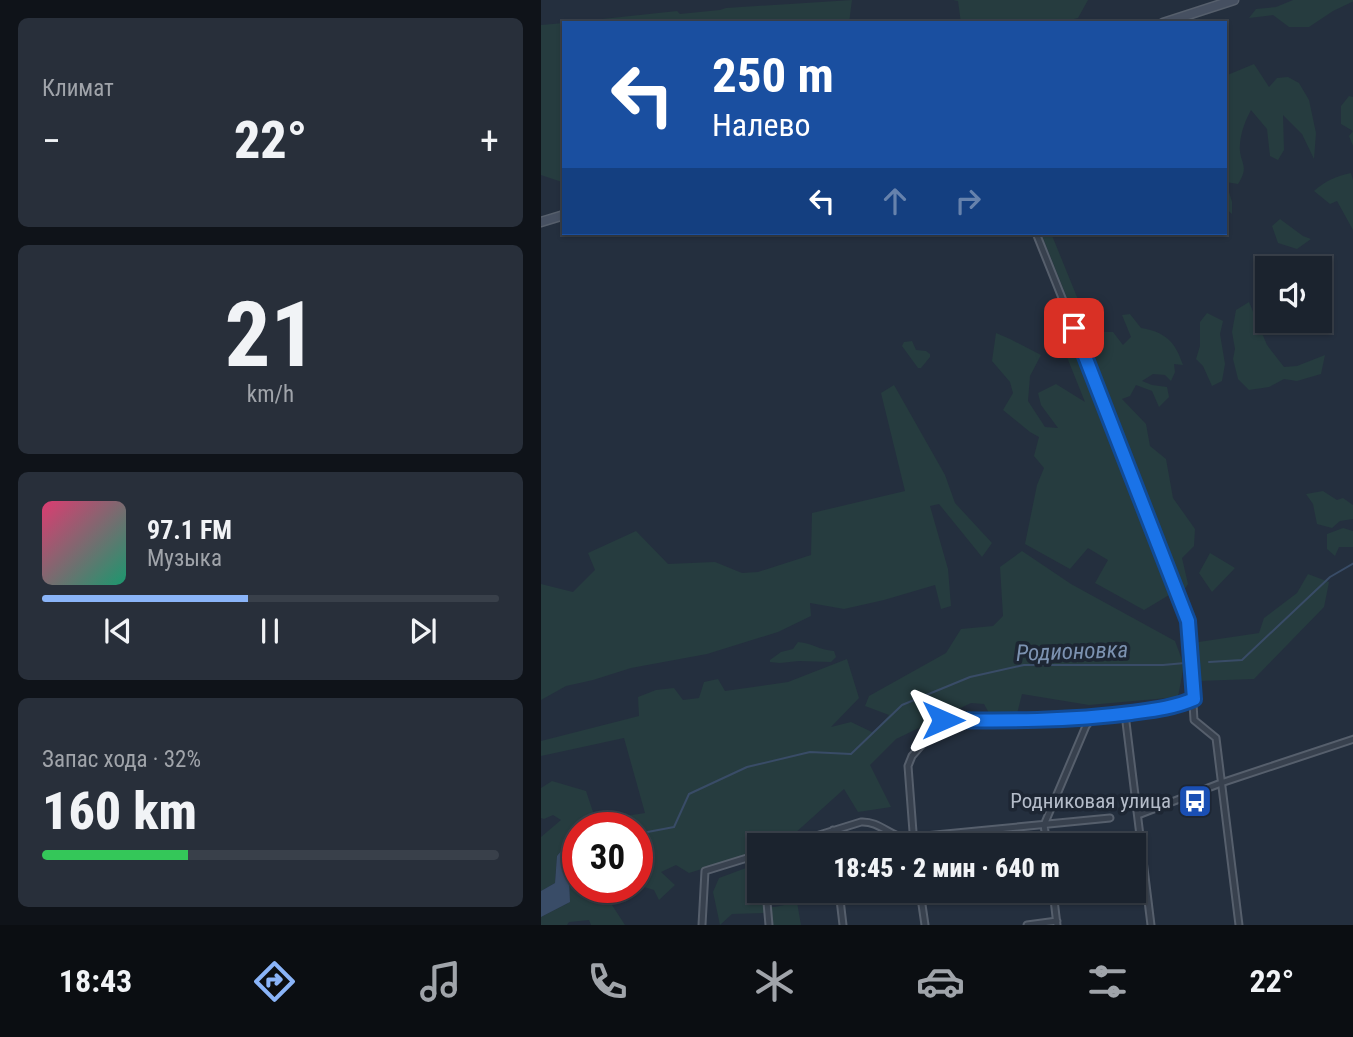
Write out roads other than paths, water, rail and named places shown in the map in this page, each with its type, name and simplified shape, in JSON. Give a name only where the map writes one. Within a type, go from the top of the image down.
[{"type":"street","points":[[1169,21],[1234,0]]},
{"type":"street","points":[[541,222],[562,216]]},
{"type":"street","points":[[1037,235],[1188,621],[1194,720],[1216,738],[1239,925]]},
{"type":"street","points":[[913,833],[908,766],[912,756],[943,720],[1092,718],[1176,707],[1194,699]]},
{"type":"street","points":[[1125,714],[1151,925]]},
{"type":"street","points":[[1045,833],[1044,825],[1086,726],[1092,718]]},
{"type":"street","points":[[1138,815],[1221,783],[1353,739]]},
{"type":"street","points":[[949,833],[1110,818]]},
{"type":"street","points":[[824,833],[870,821],[892,833]]},
{"type":"street","points":[[703,925],[705,871],[747,858]]},
{"type":"street","points":[[767,903],[769,925]]},
{"type":"street","points":[[840,903],[843,925]]},
{"type":"street","points":[[922,903],[925,925]]},
{"type":"street","points":[[1027,925],[1057,923],[1054,903]]},
{"type":"water","points":[[562,850],[562,903],[568,903],[541,917],[541,891],[555,883],[557,856]]},
{"type":"waterway","name":"Родионовка","points":[[1209,662],[1242,660],[1330,577],[1354,563]]},
{"type":"waterway","name":"Родионовка","points":[[653,831],[674,827],[689,794],[747,767],[810,752],[851,754],[902,705],[970,677],[1024,665],[1185,663]]},
{"type":"place","name":"Родниковая улица","points":[[1195,801]]}]
